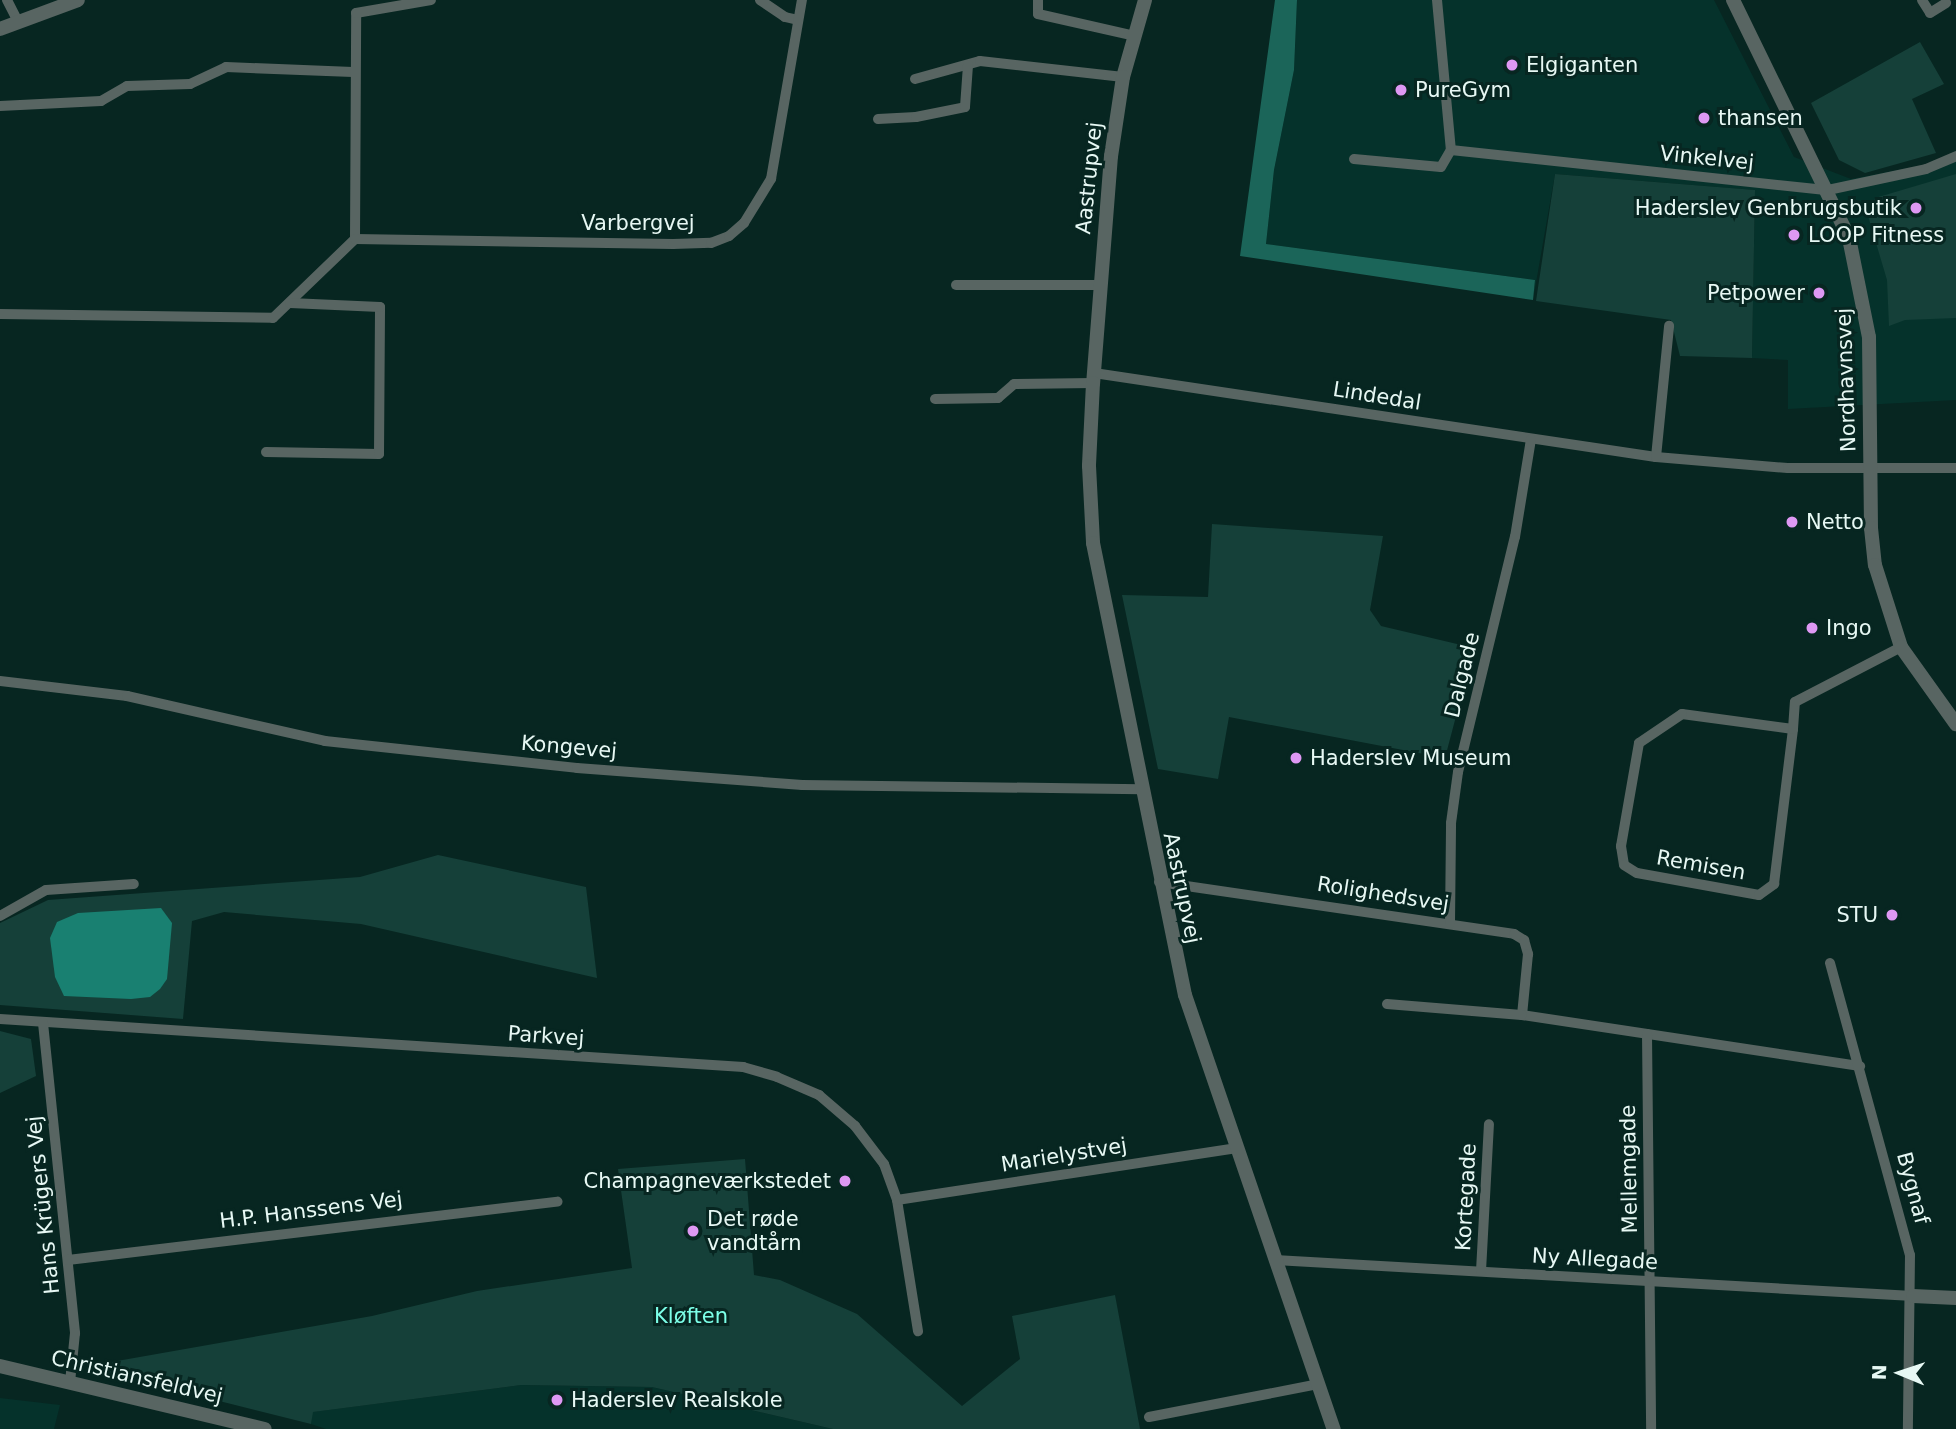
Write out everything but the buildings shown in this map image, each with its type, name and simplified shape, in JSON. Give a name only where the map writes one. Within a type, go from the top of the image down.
[{"type":"street","points":[[7,0],[18,22]]},
{"type":"street","points":[[0,29],[78,0]]},
{"type":"street","points":[[0,314],[273,318],[355,239],[353,72],[356,13],[430,0]]},
{"type":"street","points":[[760,0],[785,17],[798,19]]},
{"type":"street","name":"Varbergvej","points":[[355,239],[673,244],[711,243],[729,236],[744,223],[771,179],[802,0]]},
{"type":"street","points":[[1038,0],[1038,14],[1135,36]]},
{"type":"street","name":"Aastrupvej","points":[[1145,0],[1123,77],[1099,285],[1089,466],[1093,543],[1159,882],[1185,995],[1334,1429]]},
{"type":"street","points":[[1354,159],[1441,167],[1451,150],[1437,0]]},
{"type":"street","name":"Nordhavnsvej","points":[[1733,0],[1828,190],[1849,238],[1863,290],[1870,337],[1870,468],[1875,565],[1900,647],[1956,724]]},
{"type":"street","points":[[1922,0],[1930,13],[1946,3]]},
{"type":"street","points":[[915,79],[980,61],[1123,77]]},
{"type":"street","points":[[878,119],[916,117],[965,107],[968,65]]},
{"type":"street","points":[[0,106],[102,101],[127,86],[190,84],[226,67],[353,72]]},
{"type":"street","name":"Vinkelvej","points":[[1451,150],[1828,190],[1926,169],[1956,156]]},
{"type":"street","points":[[956,285],[1099,285]]},
{"type":"street","points":[[266,452],[379,454],[380,307],[290,303]]},
{"type":"street","points":[[1656,457],[1668,327]]},
{"type":"street","points":[[934,399],[998,398],[1014,384],[1093,378]]},
{"type":"street","name":"Lindedal","points":[[1093,378],[1656,457],[1788,468],[1956,468]]},
{"type":"street","name":"Dalgade","points":[[1450,923],[1451,822],[1458,772],[1515,537],[1531,439]]},
{"type":"street","name":"Remisen","points":[[1793,729],[1682,714],[1639,743],[1620,846],[1624,864],[1637,873],[1759,895],[1774,884],[1793,729],[1796,702],[1900,647]]},
{"type":"street","name":"Kongevej","points":[[0,681],[127,696],[325,741],[577,768],[802,785],[1141,789]]},
{"type":"street","name":"Rolighedsvej","points":[[1159,882],[1450,923],[1524,940],[1528,954],[1522,1015]]},
{"type":"street","points":[[0,916],[46,890],[135,884]]},
{"type":"street","name":"Bygnaf","points":[[1829,963],[1904,1222],[1913,1296],[1908,1429]]},
{"type":"street","points":[[1387,1004],[1522,1015],[1860,1066]]},
{"type":"street","name":"Parkvej","points":[[0,1019],[743,1067],[777,1076],[828,1103],[855,1126],[884,1164],[897,1200],[918,1331]]},
{"type":"street","name":"Hans Krügers Vej","points":[[43,1023],[75,1333],[70,1382]]},
{"type":"street","name":"Mellemgade","points":[[1647,1034],[1651,1429]]},
{"type":"street","name":"Kortegade","points":[[1481,1271],[1489,1124]]},
{"type":"street","name":"Marielystvej","points":[[897,1200],[1237,1148]]},
{"type":"street","name":"H.P. Hanssens Vej","points":[[68,1260],[558,1202]]},
{"type":"street","name":"Ny Allegade","points":[[1275,1260],[1913,1296]]},
{"type":"street","points":[[1913,1296],[1956,1298]]},
{"type":"street","name":"Christiansfeldvej","points":[[0,1366],[260,1428]]},
{"type":"street","points":[[1149,1417],[1318,1384]]},
{"type":"shaded area","points":[[1275,0],[1297,0],[1294,70],[1274,170],[1266,244],[1535,280],[1533,300],[1240,256]]},
{"type":"shaded area","points":[[1297,0],[1714,0],[1794,157],[1851,179],[1956,159],[1956,400],[1788,409],[1788,360],[1752,358],[1755,190],[1555,174],[1533,300],[1535,280],[1266,244],[1274,170],[1294,70]]},
{"type":"shaded area","points":[[161,908],[172,923],[167,979],[160,989],[150,997],[131,999],[64,996],[55,977],[50,938],[57,922],[78,913]]},
{"type":"shaded area","name":"Haderslev Realskole","points":[[521,1385],[652,1387],[833,1429],[326,1429],[311,1424],[312,1412]]},
{"type":"shaded area","points":[[0,1398],[60,1405],[54,1429],[0,1429]]},
{"type":"green space","points":[[1920,42],[1944,84],[1912,99],[1936,153],[1865,173],[1839,160],[1811,103]]},
{"type":"green space","points":[[1555,174],[1755,190],[1752,358],[1680,356],[1671,320],[1536,301]]},
{"type":"green space","points":[[1956,174],[1956,318],[1905,320],[1889,326],[1887,280],[1868,216],[1875,198]]},
{"type":"green space","points":[[1212,524],[1383,536],[1370,610],[1381,626],[1474,648],[1445,758],[1229,717],[1218,779],[1158,769],[1122,595],[1208,597]]},
{"type":"green space","points":[[438,855],[586,887],[597,978],[361,924],[224,912],[192,921],[183,1019],[0,1005],[0,923],[48,900],[360,877]]},
{"type":"green space","points":[[0,1031],[31,1039],[36,1076],[0,1093]]},
{"type":"green space","name":"Kløften","points":[[745,1159],[754,1275],[780,1280],[857,1314],[962,1406],[1020,1359],[1012,1316],[1115,1295],[1140,1429],[833,1429],[652,1387],[521,1385],[313,1412],[311,1424],[100,1371],[100,1364],[372,1316],[477,1291],[632,1268],[618,1169]]},
{"type":"place","name":"Elgiganten","points":[[1512,65]]},
{"type":"place","name":"PureGym","points":[[1401,90]]},
{"type":"place","name":"thansen","points":[[1704,118]]},
{"type":"place","name":"Haderslev Genbrugsbutik","points":[[1916,208]]},
{"type":"place","name":"LOOP Fitness","points":[[1794,235]]},
{"type":"place","name":"Petpower","points":[[1819,293]]},
{"type":"place","name":"Netto","points":[[1792,522]]},
{"type":"place","name":"Ingo","points":[[1812,628]]},
{"type":"place","name":"Haderslev Museum","points":[[1296,758]]},
{"type":"place","name":"STU","points":[[1892,915]]},
{"type":"place","name":"Champagneværkstedet","points":[[845,1181]]},
{"type":"place","name":"Det røde vandtårn","points":[[693,1231]]},
{"type":"place","name":"Haderslev Realskole","points":[[557,1400]]}]
